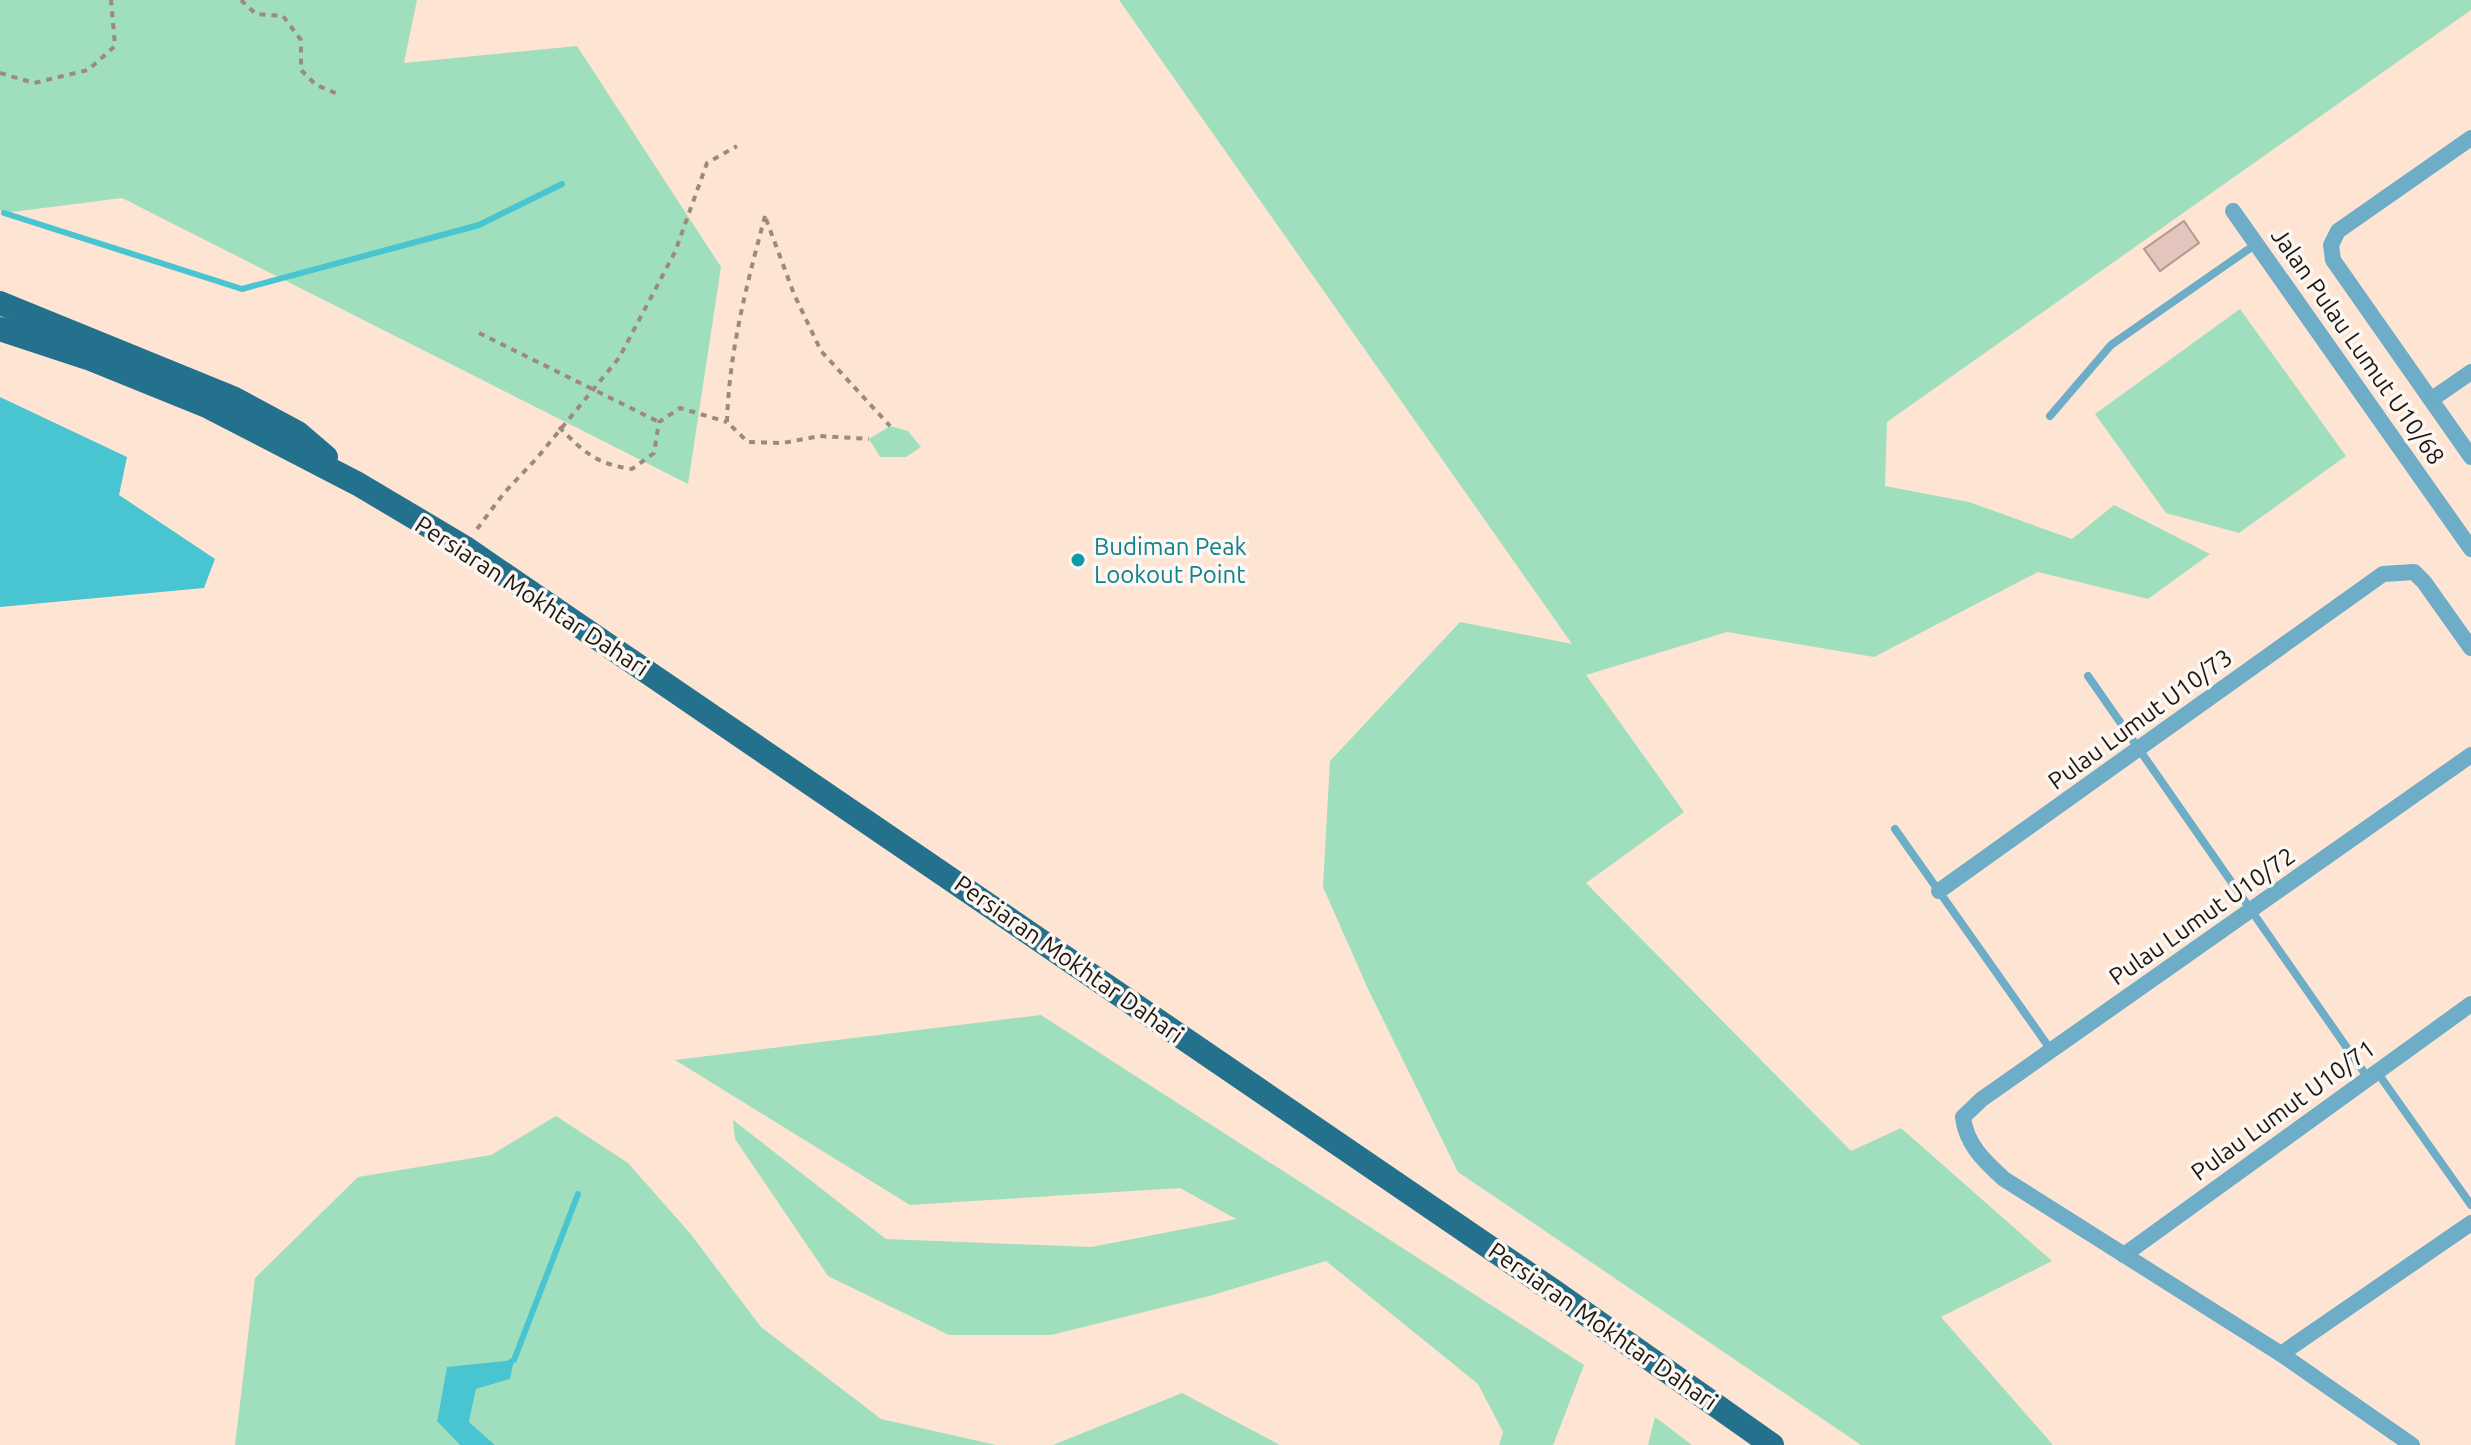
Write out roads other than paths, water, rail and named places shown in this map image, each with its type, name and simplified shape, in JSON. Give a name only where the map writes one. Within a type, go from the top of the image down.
[{"type":"main road","name":"Persiaran Mokhtar Dahari","points":[[0,303],[233,398],[298,433],[358,484]]},
{"type":"main road","name":"Persiaran Mokhtar Dahari","points":[[0,329],[88,358],[209,407],[358,484],[464,547],[1552,1290],[1772,1445]]},
{"type":"street","points":[[2471,138],[2338,231],[2331,245],[2333,260],[2471,457]]},
{"type":"street","name":"Jalan Pulau Lumut U10/68","points":[[2233,211],[2471,549]]},
{"type":"street","points":[[2432,399],[2471,372]]},
{"type":"street","name":"Pulau Lumut U10/73","points":[[1939,891],[2383,574],[2414,572],[2471,648]]},
{"type":"street","name":"Pulau Lumut U10/72","points":[[2124,1255],[2004,1179],[1969,1142],[1963,1117],[1982,1099],[2471,755]]},
{"type":"street","name":"Pulau Lumut U10/71","points":[[2124,1255],[2471,1004]]},
{"type":"street","points":[[2281,1354],[2471,1223]]},
{"type":"street","points":[[2124,1255],[2281,1354],[2412,1445]]},
{"type":"lane","points":[[2050,416],[2111,345],[2256,244]]},
{"type":"lane","points":[[2088,676],[2251,911],[2471,1205]]},
{"type":"lane","points":[[1895,829],[2051,1051]]},
{"type":"water","points":[[0,397],[127,457],[119,495],[215,559],[204,588],[0,607]]},
{"type":"water","points":[[514,1360],[510,1379],[476,1389],[469,1422],[495,1445],[460,1445],[437,1421],[447,1367]]},
{"type":"waterway","points":[[4,213],[242,289],[479,225],[562,184]]},
{"type":"waterway","points":[[509,1363],[514,1360],[578,1194]]},
{"type":"place","name":"Budiman Peak Lookout Point","points":[[1078,560]]}]
